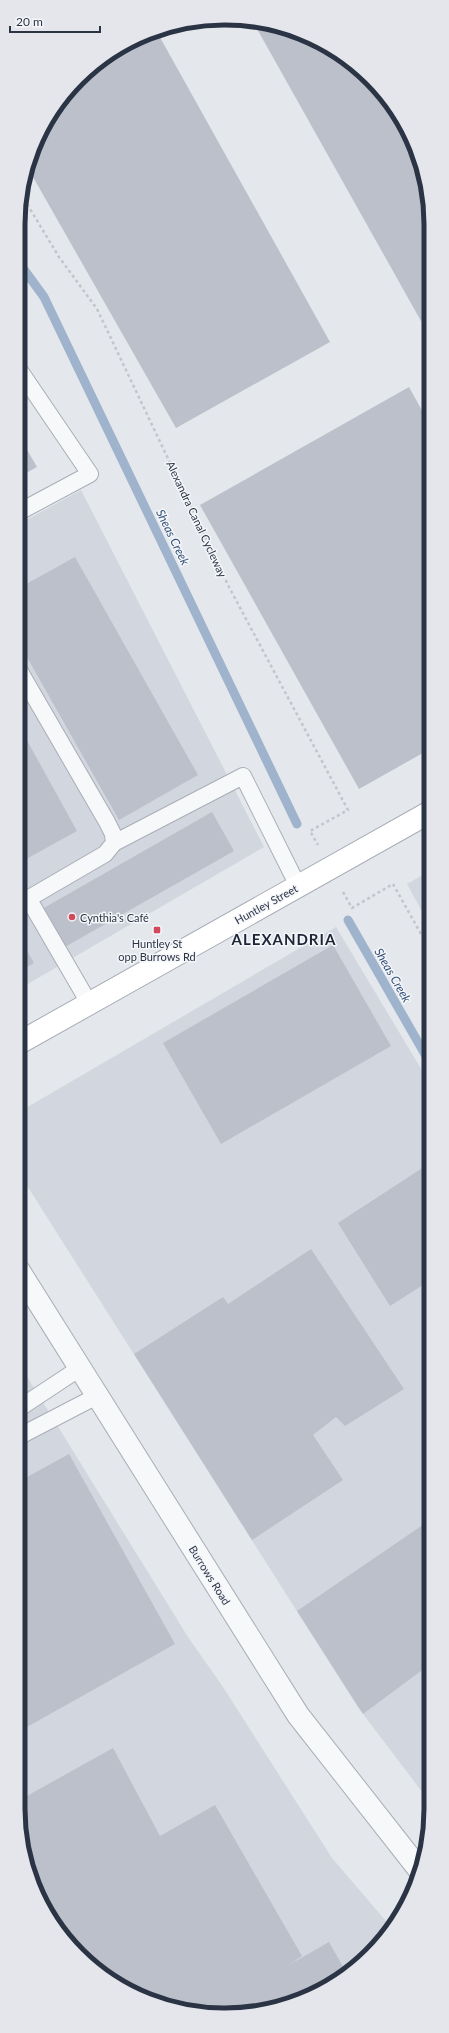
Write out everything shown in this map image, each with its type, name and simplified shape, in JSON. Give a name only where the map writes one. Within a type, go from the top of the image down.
[{"type":"main road","name":"Huntley Street","points":[[25,1039],[424,815]]},
{"type":"street","name":"Burrows Road","points":[[25,1281],[298,1715],[416,1865]]},
{"type":"lane","points":[[25,378],[90,474],[25,509]]},
{"type":"lane","points":[[25,680],[107,822],[113,834],[114,842]]},
{"type":"lane","points":[[25,900],[105,854],[114,842],[244,776],[298,886]]},
{"type":"lane","points":[[25,904],[89,1003]]},
{"type":"lane","points":[[25,1404],[80,1368]]},
{"type":"lane","points":[[25,1433],[97,1396]]},
{"type":"path","name":"Alexandra Canal Cycleway","points":[[26,203],[59,257],[97,309],[229,586],[348,810],[310,831]]},
{"type":"path","points":[[352,908],[393,884],[424,939]]},
{"type":"shaded area","points":[[81,490],[264,847],[25,986],[25,521]]},
{"type":"shaded area","points":[[424,874],[424,915],[407,884]]},
{"type":"shaded area","points":[[336,927],[420,1067],[424,1075],[424,1794],[357,1706],[25,1182],[25,1108]]},
{"type":"shaded area","points":[[25,1373],[188,1637],[223,1687],[332,1858],[388,1923],[366,1950],[346,1967],[301,1993],[263,2004],[238,2008],[211,2008],[173,2001],[148,1993],[103,1967],[83,1950],[66,1930],[52,1908],[40,1885],[36,1873],[29,1847],[25,1822]]},
{"type":"building","points":[[256,28],[301,40],[346,66],[366,83],[383,103],[397,125],[409,148],[413,160],[420,186],[424,211],[424,319],[421,321]]},
{"type":"building","points":[[159,36],[330,342],[176,428],[32,175],[40,148],[52,125],[66,103],[83,83],[103,66],[125,52],[148,40]]},
{"type":"building","points":[[409,387],[424,414],[424,752],[359,789],[200,505]]},
{"type":"building","points":[[25,446],[37,467],[25,474]]},
{"type":"building","points":[[75,557],[198,775],[119,820],[25,654],[25,585]]},
{"type":"building","points":[[25,737],[77,831],[25,860]]},
{"type":"building","points":[[212,812],[234,851],[63,948],[42,909]]},
{"type":"building","points":[[333,945],[391,1046],[221,1144],[163,1043]]},
{"type":"building","points":[[25,947],[34,963],[25,968]]},
{"type":"building","points":[[424,1167],[424,1284],[390,1306],[338,1223]]},
{"type":"building","points":[[311,1249],[404,1389],[345,1426],[336,1417],[313,1435],[343,1480],[252,1540],[134,1354],[223,1297],[228,1304]]},
{"type":"building","points":[[69,1454],[175,1644],[25,1728],[25,1478]]},
{"type":"building","points":[[424,1524],[424,1669],[363,1714],[297,1611]]},
{"type":"building","points":[[113,1748],[160,1836],[215,1805],[302,1956],[289,1965],[329,1942],[344,1968],[301,1993],[276,2001],[238,2008],[211,2008],[186,2004],[148,1993],[136,1987],[103,1967],[83,1950],[66,1930],[52,1908],[40,1885],[32,1860],[25,1822],[25,1797]]},
{"type":"waterway","name":"Sheas Creek","points":[[25,271],[44,297],[297,824]]},
{"type":"waterway","name":"Sheas Creek","points":[[348,920],[424,1053]]},
{"type":"place","name":"Cynthia's Café","points":[[72,917]]},
{"type":"place","name":"Huntley St opp Burrows Rd","points":[[157,930]]},
{"type":"district","name":"ALEXANDRIA","points":[[284,939]]}]
